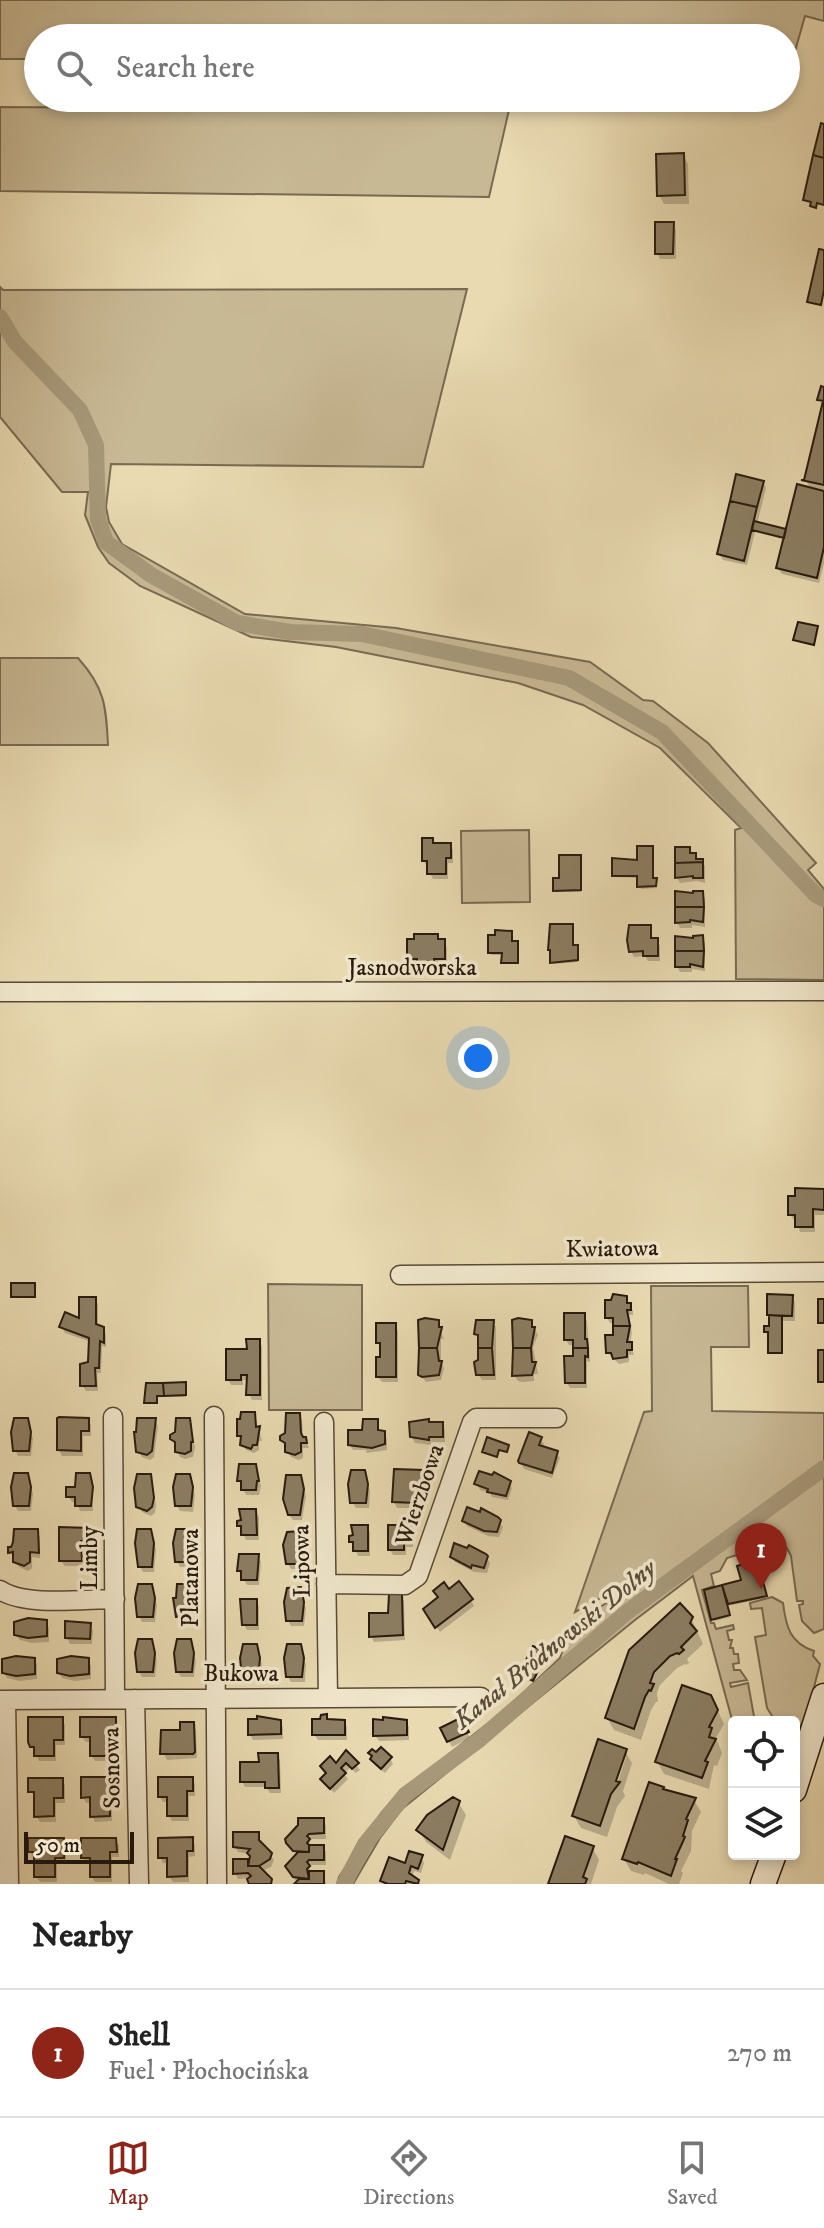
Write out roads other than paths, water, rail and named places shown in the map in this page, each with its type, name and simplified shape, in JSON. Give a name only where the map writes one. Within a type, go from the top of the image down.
[{"type":"main road","points":[[795,1788],[824,1696]]},
{"type":"main road","points":[[763,1884],[772,1860]]},
{"type":"street","name":"Jasnodworska","points":[[0,992],[824,991]]},
{"type":"street","name":"Kwiatowa","points":[[400,1275],[824,1272]]},
{"type":"street","name":"Platanowa","points":[[214,1416],[217,1884]]},
{"type":"street","name":"Limby","points":[[113,1417],[115,1699]]},
{"type":"street","name":"Wierzbowa","points":[[326,1584],[405,1585],[418,1576],[476,1418],[557,1418]]},
{"type":"street","name":"Lipowa","points":[[324,1422],[328,1698]]},
{"type":"street","points":[[0,1590],[11,1597],[26,1599],[115,1599]]},
{"type":"street","name":"Bukowa","points":[[3,1700],[481,1697]]},
{"type":"street","name":"Sosnowa","points":[[135,1699],[139,1883]]},
{"type":"street","points":[[3,1700],[9,1884]]},
{"type":"waterway","name":"Kanał Bródnowski Dolny","points":[[0,317],[15,342],[80,410],[96,445],[98,519],[106,542],[151,575],[237,623],[290,632],[362,634],[569,678],[662,732],[816,895],[824,899]]},
{"type":"waterway","name":"Kanał Bródnowski Dolny","points":[[344,1884],[365,1844],[405,1795],[479,1740],[627,1612],[824,1468]]},
{"type":"place","name":"Shell","points":[[761,1589]]}]
